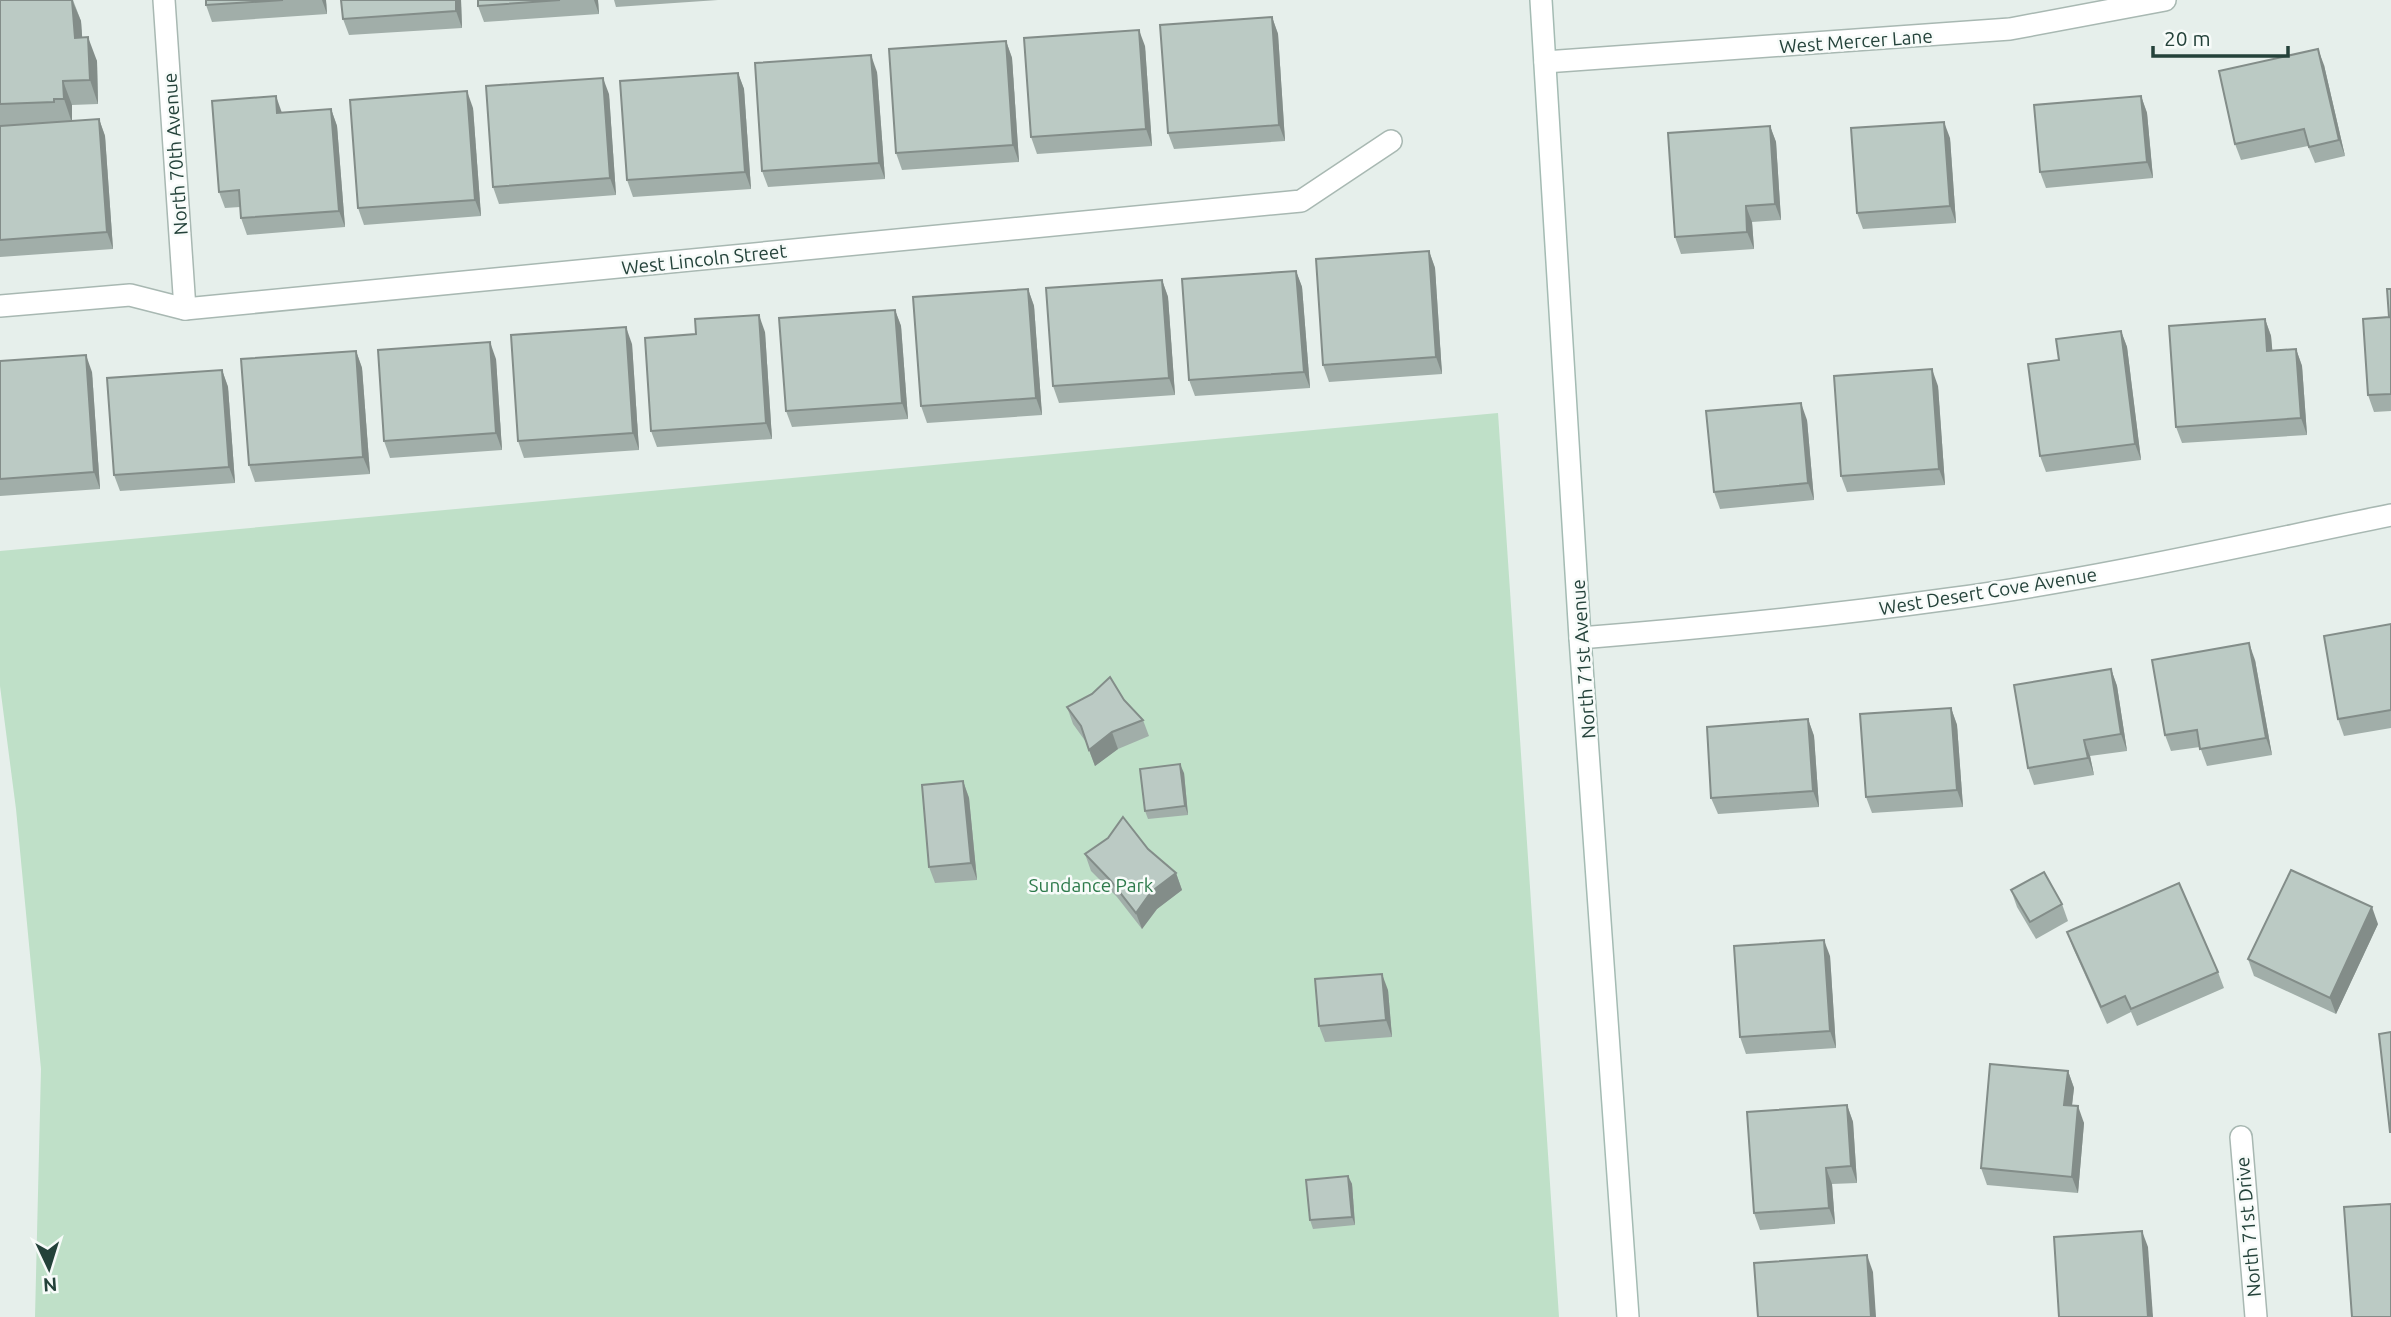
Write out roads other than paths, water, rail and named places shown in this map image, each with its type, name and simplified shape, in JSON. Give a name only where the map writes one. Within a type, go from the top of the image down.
[{"type":"street","name":"North 70th Avenue","points":[[164,0],[185,309]]},
{"type":"street","name":"North 71st Avenue","points":[[1541,0],[1580,638],[1628,1317]]},
{"type":"street","name":"West Mercer Lane","points":[[1545,62],[2010,29],[2165,0]]},
{"type":"street","name":"West Lincoln Street","points":[[0,306],[130,295],[185,309],[1301,201],[1391,141]]},
{"type":"street","name":"West Desert Cove Avenue","points":[[1580,638],[1821,615],[1951,599],[2067,580],[2391,515]]},
{"type":"street","name":"North 71st Drive","points":[[2241,1137],[2256,1317]]},
{"type":"park label","name":"Sundance Park","points":[[1091,885]]}]
